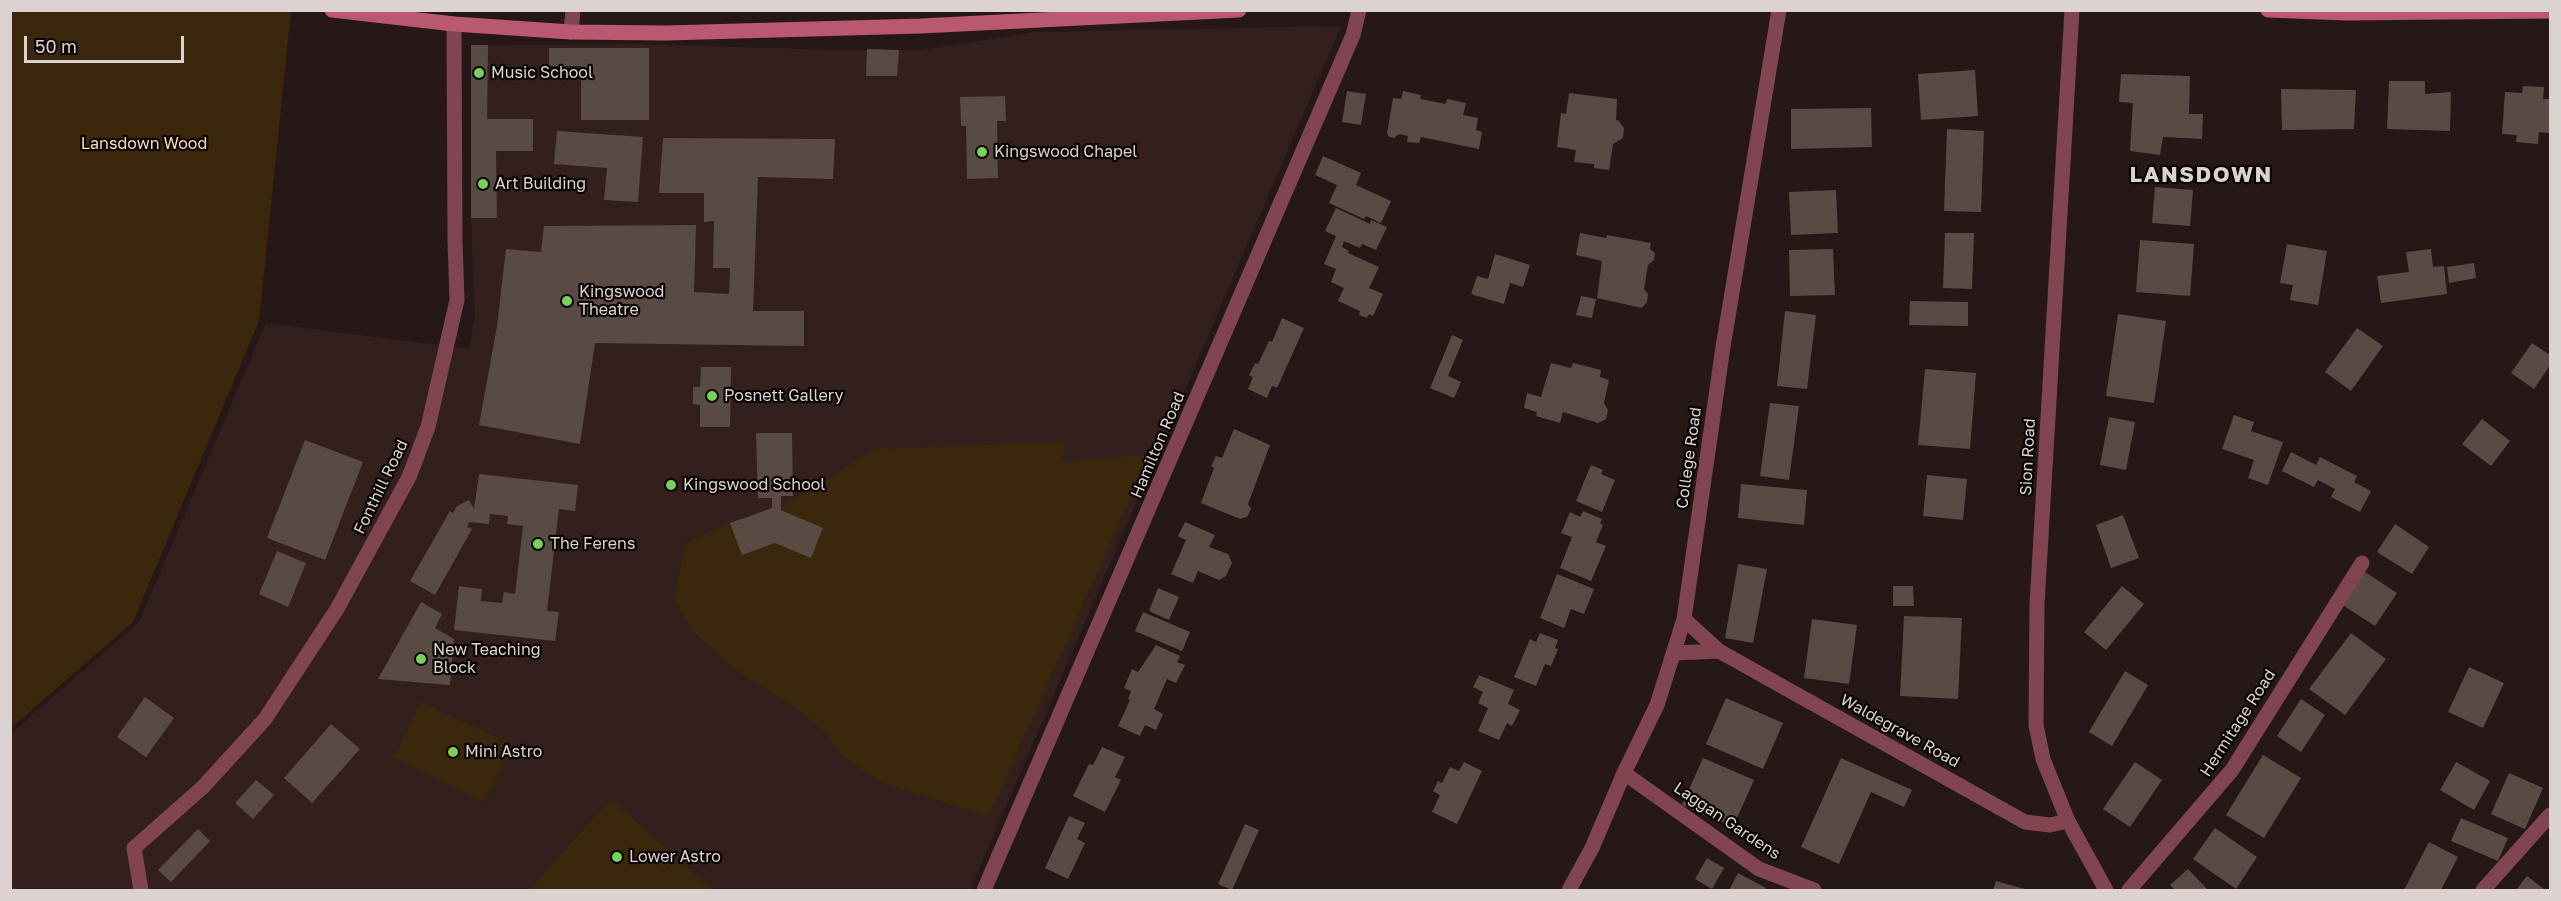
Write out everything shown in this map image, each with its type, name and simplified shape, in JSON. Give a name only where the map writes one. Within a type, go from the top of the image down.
[{"type":"street","points":[[332,10],[454,24],[571,32],[666,33],[921,26],[1239,10]]},
{"type":"street","points":[[571,32],[573,10]]},
{"type":"street","name":"Hamilton Road","points":[[984,891],[1348,46],[1359,10]]},
{"type":"street","name":"College Road","points":[[1569,891],[1592,848],[1624,773],[1657,705],[1684,619],[1723,347],[1779,10]]},
{"type":"street","name":"Sion Road","points":[[2072,10],[2038,593],[2036,725],[2043,759],[2068,821],[2106,891]]},
{"type":"street","points":[[2268,10],[2346,13],[2550,12]]},
{"type":"street","name":"Fonthill Road","points":[[141,891],[134,848],[203,787],[265,719],[341,601],[413,467],[428,427],[458,300],[455,241],[454,24]]},
{"type":"street","name":"Hermitage Road","points":[[2130,891],[2232,770],[2362,563]]},
{"type":"street","name":"Waldegrave Road","points":[[1684,619],[1719,651],[2025,822],[2050,825],[2068,821]]},
{"type":"street","points":[[1675,653],[1719,651]]},
{"type":"street","name":"Laggan Gardens","points":[[1624,773],[1759,869],[1814,891]]},
{"type":"street","points":[[2482,891],[2550,815]]},
{"type":"shaded area","name":"Kingswood School","points":[[1341,26],[970,890],[11,890],[10,734],[139,622],[266,323],[469,349],[475,317],[471,218],[471,45],[633,44],[921,50],[1036,32]]},
{"type":"green space","name":"Lansdown Wood","points":[[11,10],[291,11],[259,321],[133,622],[11,728]]},
{"type":"green space","points":[[1064,442],[1062,462],[1150,455],[989,816],[882,783],[847,760],[817,725],[786,701],[736,670],[692,630],[674,598],[686,543],[730,523],[742,555],[775,543],[811,558],[823,528],[781,510],[786,503],[875,449]]},
{"type":"green space","name":"Mini Astro","points":[[421,702],[513,745],[485,802],[394,758]]},
{"type":"green space","name":"Lower Astro","points":[[611,799],[712,890],[529,890]]},
{"type":"building","name":"Music School","points":[[471,45],[488,45],[487,119],[533,119],[533,151],[496,151],[497,218],[471,218]]},
{"type":"building","points":[[549,48],[649,48],[649,120],[581,120],[581,66],[549,66]]},
{"type":"building","points":[[867,49],[899,50],[897,76],[866,76]]},
{"type":"building","points":[[1975,70],[1978,116],[1921,120],[1918,74]]},
{"type":"building","points":[[2121,74],[2190,76],[2189,114],[2203,114],[2202,139],[2163,137],[2160,155],[2130,151],[2133,103],[2119,102]]},
{"type":"building","points":[[2389,81],[2425,81],[2425,94],[2451,92],[2450,131],[2387,129]]},
{"type":"building","points":[[2523,86],[2544,87],[2543,99],[2550,99],[2550,133],[2539,132],[2538,144],[2516,142],[2517,135],[2502,134],[2505,92],[2522,93]]},
{"type":"building","points":[[2281,89],[2356,90],[2354,129],[2282,130]]},
{"type":"building","points":[[1347,91],[1366,94],[1361,125],[1342,122]]},
{"type":"building","points":[[1403,91],[1421,95],[1420,99],[1446,104],[1447,99],[1466,103],[1463,115],[1478,118],[1476,130],[1482,132],[1479,149],[1421,137],[1419,143],[1407,142],[1408,136],[1399,134],[1394,138],[1389,137],[1387,133],[1393,98],[1401,99]]},
{"type":"building","points":[[1569,93],[1617,99],[1616,120],[1624,128],[1623,138],[1613,144],[1609,170],[1594,168],[1594,164],[1574,162],[1576,150],[1557,147],[1561,113],[1566,114]]},
{"type":"building","name":"Kingswood Chapel","points":[[1005,96],[1006,121],[997,121],[998,178],[967,179],[966,126],[961,126],[960,97]]},
{"type":"building","points":[[1871,108],[1872,147],[1791,149],[1791,109]]},
{"type":"building","points":[[1947,129],[1984,131],[1981,212],[1944,211]]},
{"type":"building","points":[[557,131],[643,137],[638,202],[604,200],[607,168],[554,164]]},
{"type":"building","points":[[663,138],[835,139],[833,179],[758,177],[753,311],[804,311],[804,346],[595,343],[580,444],[479,425],[497,326],[506,249],[541,252],[544,226],[696,225],[694,292],[729,294],[730,268],[713,268],[714,221],[704,222],[704,193],[659,193]]},
{"type":"building","points":[[1323,156],[1361,173],[1356,185],[1391,201],[1381,223],[1366,216],[1364,219],[1329,203],[1337,185],[1315,175]]},
{"type":"building","points":[[2155,187],[2193,190],[2190,226],[2152,223]]},
{"type":"building","points":[[1836,190],[1838,233],[1791,235],[1789,192]]},
{"type":"building","points":[[1336,208],[1370,224],[1371,220],[1387,227],[1376,250],[1362,244],[1360,248],[1344,241],[1342,247],[1349,251],[1348,253],[1379,267],[1369,288],[1383,294],[1373,316],[1369,314],[1367,318],[1359,315],[1360,311],[1338,301],[1344,288],[1331,282],[1336,269],[1324,264],[1336,236],[1325,231]]},
{"type":"building","points":[[1580,233],[1651,243],[1650,249],[1655,253],[1654,260],[1648,265],[1644,289],[1648,294],[1647,302],[1642,308],[1597,298],[1602,261],[1576,255]]},
{"type":"building","points":[[1945,233],[1974,233],[1972,289],[1943,288]]},
{"type":"building","points":[[2140,240],[2194,244],[2190,296],[2136,292]]},
{"type":"building","points":[[2287,244],[2327,251],[2318,305],[2290,300],[2293,285],[2280,283]]},
{"type":"building","points":[[1833,249],[1835,295],[1790,296],[1789,250]]},
{"type":"building","points":[[2431,249],[2433,267],[2444,266],[2447,294],[2381,303],[2377,276],[2409,272],[2406,252]]},
{"type":"building","points":[[1495,254],[1530,265],[1523,287],[1510,283],[1504,304],[1471,294],[1477,276],[1488,279]]},
{"type":"building","points":[[2474,263],[2476,278],[2449,283],[2447,267]]},
{"type":"building","points":[[1581,296],[1596,299],[1592,318],[1576,315]]},
{"type":"building","points":[[1910,301],[1968,302],[1968,326],[1909,325]]},
{"type":"building","points":[[1785,311],[1816,315],[1807,389],[1777,386]]},
{"type":"building","points":[[2118,314],[2166,321],[2154,403],[2106,396]]},
{"type":"building","points":[[1282,318],[1304,328],[1277,388],[1272,386],[1267,398],[1248,389],[1253,377],[1249,375],[1255,363],[1258,364],[1269,341],[1272,342]]},
{"type":"building","points":[[2357,328],[2383,346],[2351,391],[2325,372]]},
{"type":"building","points":[[1452,335],[1463,340],[1448,376],[1461,382],[1454,398],[1430,388]]},
{"type":"building","points":[[2532,343],[2550,355],[2550,365],[2534,389],[2511,373]]},
{"type":"building","points":[[1551,363],[1571,368],[1573,363],[1601,370],[1600,377],[1609,380],[1604,403],[1608,410],[1606,419],[1598,423],[1563,412],[1560,423],[1536,416],[1537,412],[1524,408],[1527,393],[1541,397]]},
{"type":"building","name":"Posnett Gallery","points":[[701,367],[731,367],[730,427],[700,427],[700,405],[693,404],[693,387],[700,387]]},
{"type":"building","points":[[1925,369],[1976,373],[1970,449],[1918,445]]},
{"type":"building","points":[[1770,403],[1799,406],[1789,480],[1760,476]]},
{"type":"building","points":[[2234,415],[2254,422],[2251,431],[2283,442],[2268,485],[2248,478],[2254,460],[2222,449]]},
{"type":"building","points":[[2109,417],[2135,422],[2126,470],[2100,465]]},
{"type":"building","points":[[2482,419],[2510,441],[2491,466],[2462,444]]},
{"type":"building","points":[[1234,429],[1270,445],[1248,504],[1251,509],[1247,517],[1240,519],[1201,503],[1214,468],[1211,466],[1216,456],[1222,458]]},
{"type":"building","points":[[756,433],[792,433],[793,496],[781,496],[781,510],[823,528],[811,558],[775,543],[742,555],[730,523],[772,508],[772,498],[758,498]]},
{"type":"building","points":[[305,440],[363,462],[325,560],[267,538]]},
{"type":"building","points":[[2291,452],[2316,465],[2320,457],[2357,476],[2354,482],[2371,491],[2360,512],[2331,497],[2335,489],[2318,480],[2314,487],[2282,471]]},
{"type":"building","points":[[1591,465],[1603,470],[1601,474],[1615,480],[1602,512],[1576,501]]},
{"type":"building","name":"The Ferens","points":[[479,474],[578,485],[575,511],[559,509],[547,611],[559,612],[555,641],[454,630],[459,586],[482,589],[481,601],[502,603],[504,592],[515,594],[523,526],[507,524],[508,516],[490,514],[489,524],[469,522],[467,527],[472,529],[435,595],[410,581],[450,511],[453,513],[457,506],[469,500],[474,509]]},
{"type":"building","points":[[1927,475],[1967,479],[1963,520],[1923,516]]},
{"type":"building","points":[[1741,484],[1807,490],[1804,525],[1738,518]]},
{"type":"building","points":[[1583,511],[1602,519],[1600,523],[1603,525],[1596,542],[1606,546],[1591,581],[1560,568],[1572,537],[1561,533],[1570,512],[1580,517]]},
{"type":"building","points":[[2123,515],[2139,558],[2111,568],[2096,525]]},
{"type":"building","points":[[1185,522],[1215,535],[1209,547],[1228,554],[1232,563],[1226,576],[1219,580],[1198,571],[1193,583],[1171,574],[1186,540],[1178,536]]},
{"type":"building","points":[[2395,524],[2429,547],[2412,574],[2377,552]]},
{"type":"building","points":[[277,551],[306,563],[288,607],[259,594]]},
{"type":"building","points":[[1738,564],[1767,569],[1753,643],[1725,638]]},
{"type":"building","points":[[2362,570],[2397,593],[2375,626],[2341,604]]},
{"type":"building","points":[[1557,574],[1594,589],[1584,614],[1571,609],[1564,628],[1540,618]]},
{"type":"building","points":[[1893,586],[1913,586],[1914,606],[1893,606]]},
{"type":"building","points":[[2122,586],[2144,604],[2106,650],[2084,632]]},
{"type":"building","points":[[1158,588],[1179,597],[1169,620],[1149,611]]},
{"type":"building","name":"New Teaching Block","points":[[421,602],[442,614],[435,628],[454,639],[450,685],[378,679]]},
{"type":"building","points":[[1143,612],[1190,632],[1182,651],[1135,631]]},
{"type":"building","points":[[1904,616],[1962,618],[1958,699],[1900,696]]},
{"type":"building","points":[[1812,619],[1857,625],[1849,684],[1804,678]]},
{"type":"building","points":[[1540,633],[1558,640],[1555,648],[1558,649],[1551,666],[1545,664],[1536,686],[1514,677],[1530,639],[1536,642]]},
{"type":"building","points":[[2351,633],[2386,659],[2345,715],[2309,689]]},
{"type":"building","points":[[1156,645],[1180,656],[1177,662],[1185,665],[1176,683],[1167,679],[1154,709],[1163,714],[1156,730],[1145,725],[1140,736],[1118,726],[1130,700],[1128,699],[1131,691],[1124,688],[1132,669],[1138,672]]},
{"type":"building","points":[[2469,667],[2504,683],[2483,728],[2448,712]]},
{"type":"building","points":[[2125,671],[2148,685],[2112,746],[2089,732]]},
{"type":"building","points":[[1479,675],[1514,690],[1508,704],[1520,710],[1512,726],[1507,723],[1499,740],[1478,731],[1488,708],[1478,703],[1483,692],[1473,687]]},
{"type":"building","points":[[145,697],[174,718],[146,757],[117,737]]},
{"type":"building","points":[[1726,698],[1783,723],[1763,769],[1706,744]]},
{"type":"building","points":[[2301,699],[2325,715],[2301,752],[2277,736]]},
{"type":"building","points":[[331,724],[360,749],[312,803],[284,778]]},
{"type":"building","points":[[1102,747],[1125,757],[1115,777],[1121,780],[1105,812],[1073,796],[1089,764],[1093,765]]},
{"type":"building","points":[[2263,755],[2301,778],[2264,838],[2226,815]]},
{"type":"building","points":[[1703,758],[1754,780],[1733,827],[1682,805]]},
{"type":"building","points":[[1841,758],[1912,790],[1904,807],[1871,792],[1839,864],[1801,847]]},
{"type":"building","points":[[1464,762],[1482,771],[1457,824],[1432,812],[1440,795],[1433,791],[1438,781],[1442,783],[1450,767],[1459,771]]},
{"type":"building","points":[[2135,762],[2162,780],[2130,827],[2103,809]]},
{"type":"building","points":[[2456,762],[2490,781],[2474,810],[2440,790]]},
{"type":"building","points":[[2509,773],[2543,788],[2525,829],[2491,814]]},
{"type":"building","points":[[256,780],[274,795],[253,819],[235,803]]},
{"type":"building","points":[[1069,816],[1085,823],[1077,839],[1085,843],[1068,879],[1045,868]]},
{"type":"building","points":[[2461,818],[2508,838],[2498,861],[2451,841]]},
{"type":"building","points":[[1245,824],[1259,830],[1232,890],[1218,884]]},
{"type":"building","points":[[2215,828],[2257,857],[2236,889],[2193,859]]},
{"type":"building","points":[[198,829],[210,841],[171,882],[158,870]]},
{"type":"building","points":[[2429,842],[2458,857],[2441,890],[2404,890]]},
{"type":"building","points":[[1707,858],[1724,868],[1712,889],[1695,879]]},
{"type":"building","points":[[2188,869],[2208,890],[2175,890],[2170,885]]},
{"type":"building","points":[[1738,873],[1766,888],[1764,890],[1729,890]]},
{"type":"building","points":[[2527,876],[2545,890],[2516,890]]},
{"type":"building","points":[[1996,881],[2028,890],[1993,890]]},
{"type":"place","name":"Music School","points":[[479,73]]},
{"type":"place","name":"Kingswood Chapel","points":[[982,152]]},
{"type":"place","name":"Art Building","points":[[483,184]]},
{"type":"place","name":"Kingswood Theatre","points":[[567,301]]},
{"type":"place","name":"Posnett Gallery","points":[[712,396]]},
{"type":"place","name":"Kingswood School","points":[[671,485]]},
{"type":"place","name":"The Ferens","points":[[538,544]]},
{"type":"place","name":"New Teaching Block","points":[[421,659]]},
{"type":"place","name":"Mini Astro","points":[[453,752]]},
{"type":"place","name":"Lower Astro","points":[[617,857]]},
{"type":"district","name":"LANSDOWN","points":[[2201,175]]}]
